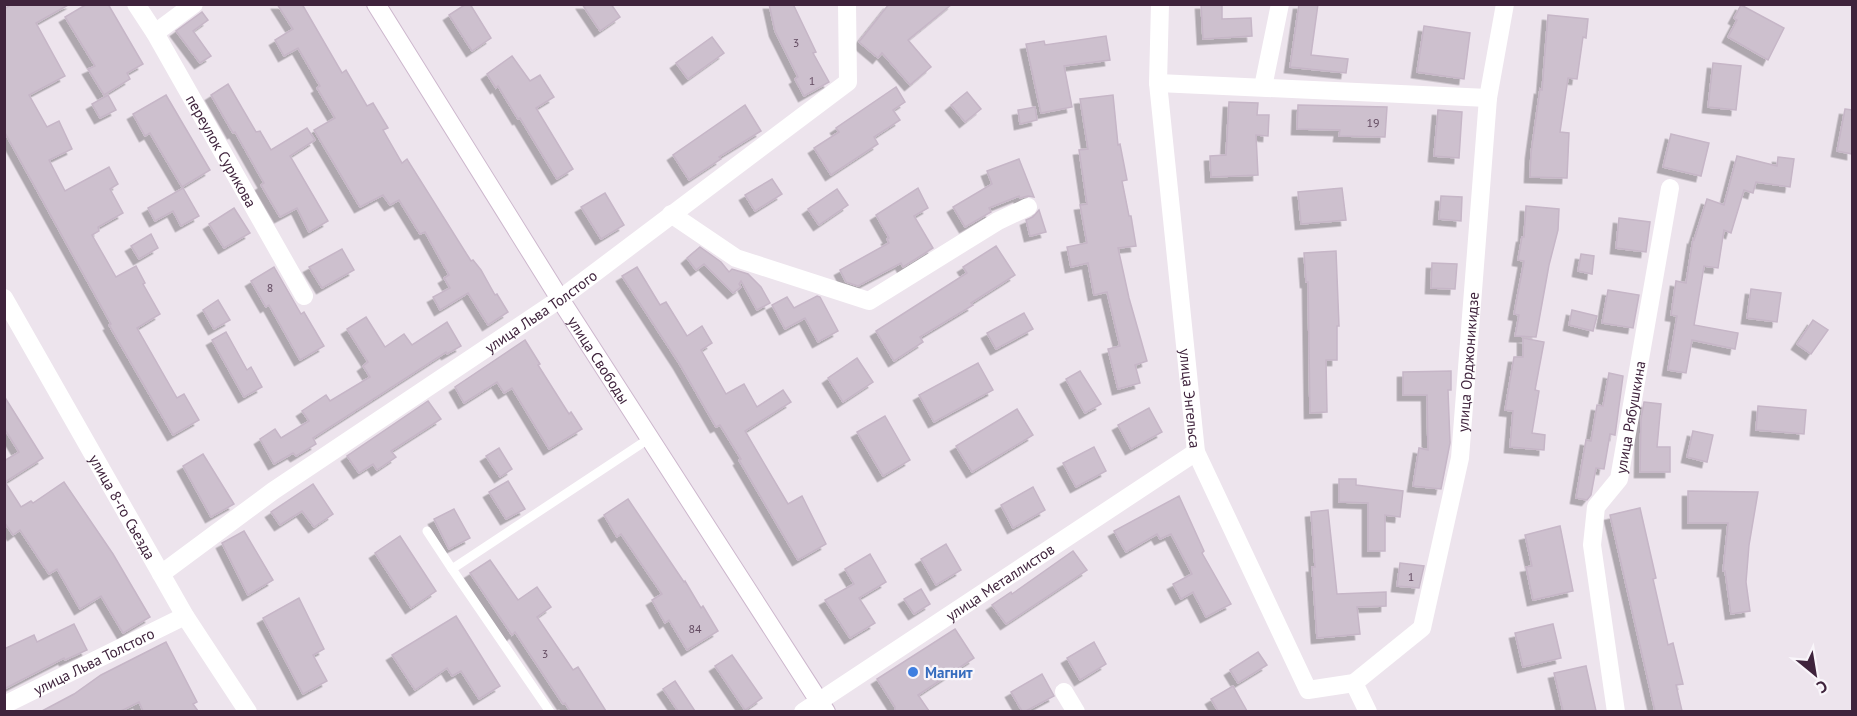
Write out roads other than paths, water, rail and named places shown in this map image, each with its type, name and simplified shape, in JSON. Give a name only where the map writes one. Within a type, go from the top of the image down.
[{"type":"street","name":"переулок Сурикова","points":[[136,4],[155,33],[304,296]]},
{"type":"street","points":[[155,33],[194,4]]},
{"type":"street","name":"улица Свободы","points":[[376,4],[560,299],[822,706]]},
{"type":"street","name":"улица Льва Толстого","points":[[161,574],[273,490],[560,299],[848,82],[847,4]]},
{"type":"street","name":"улица Энгельса","points":[[1160,4],[1158,83],[1196,452],[1308,690],[1354,683]]},
{"type":"street","points":[[1263,87],[1280,4]]},
{"type":"street","name":"улица Орджоникидзе","points":[[1354,683],[1422,628],[1460,458],[1488,98],[1505,4]]},
{"type":"street","points":[[1158,83],[1488,98]]},
{"type":"street","name":"улица Рябушкина","points":[[1616,711],[1592,545],[1596,507],[1619,479],[1670,188]]},
{"type":"street","points":[[671,214],[736,258],[869,301],[998,221],[1028,207]]},
{"type":"street","name":"улица 8-го Съезда","points":[[4,298],[185,616],[248,711]]},
{"type":"street","name":"улица Металлистов","points":[[803,711],[822,706],[1196,452]]},
{"type":"street","name":"улица Льва Толстого","points":[[4,705],[185,616]]},
{"type":"street","points":[[1354,683],[1368,711]]},
{"type":"street","points":[[1064,692],[1076,711]]},
{"type":"lane","points":[[452,569],[650,438]]},
{"type":"lane","points":[[427,531],[550,711]]},
{"type":"place","name":"Магнит","points":[[913,672]]}]
